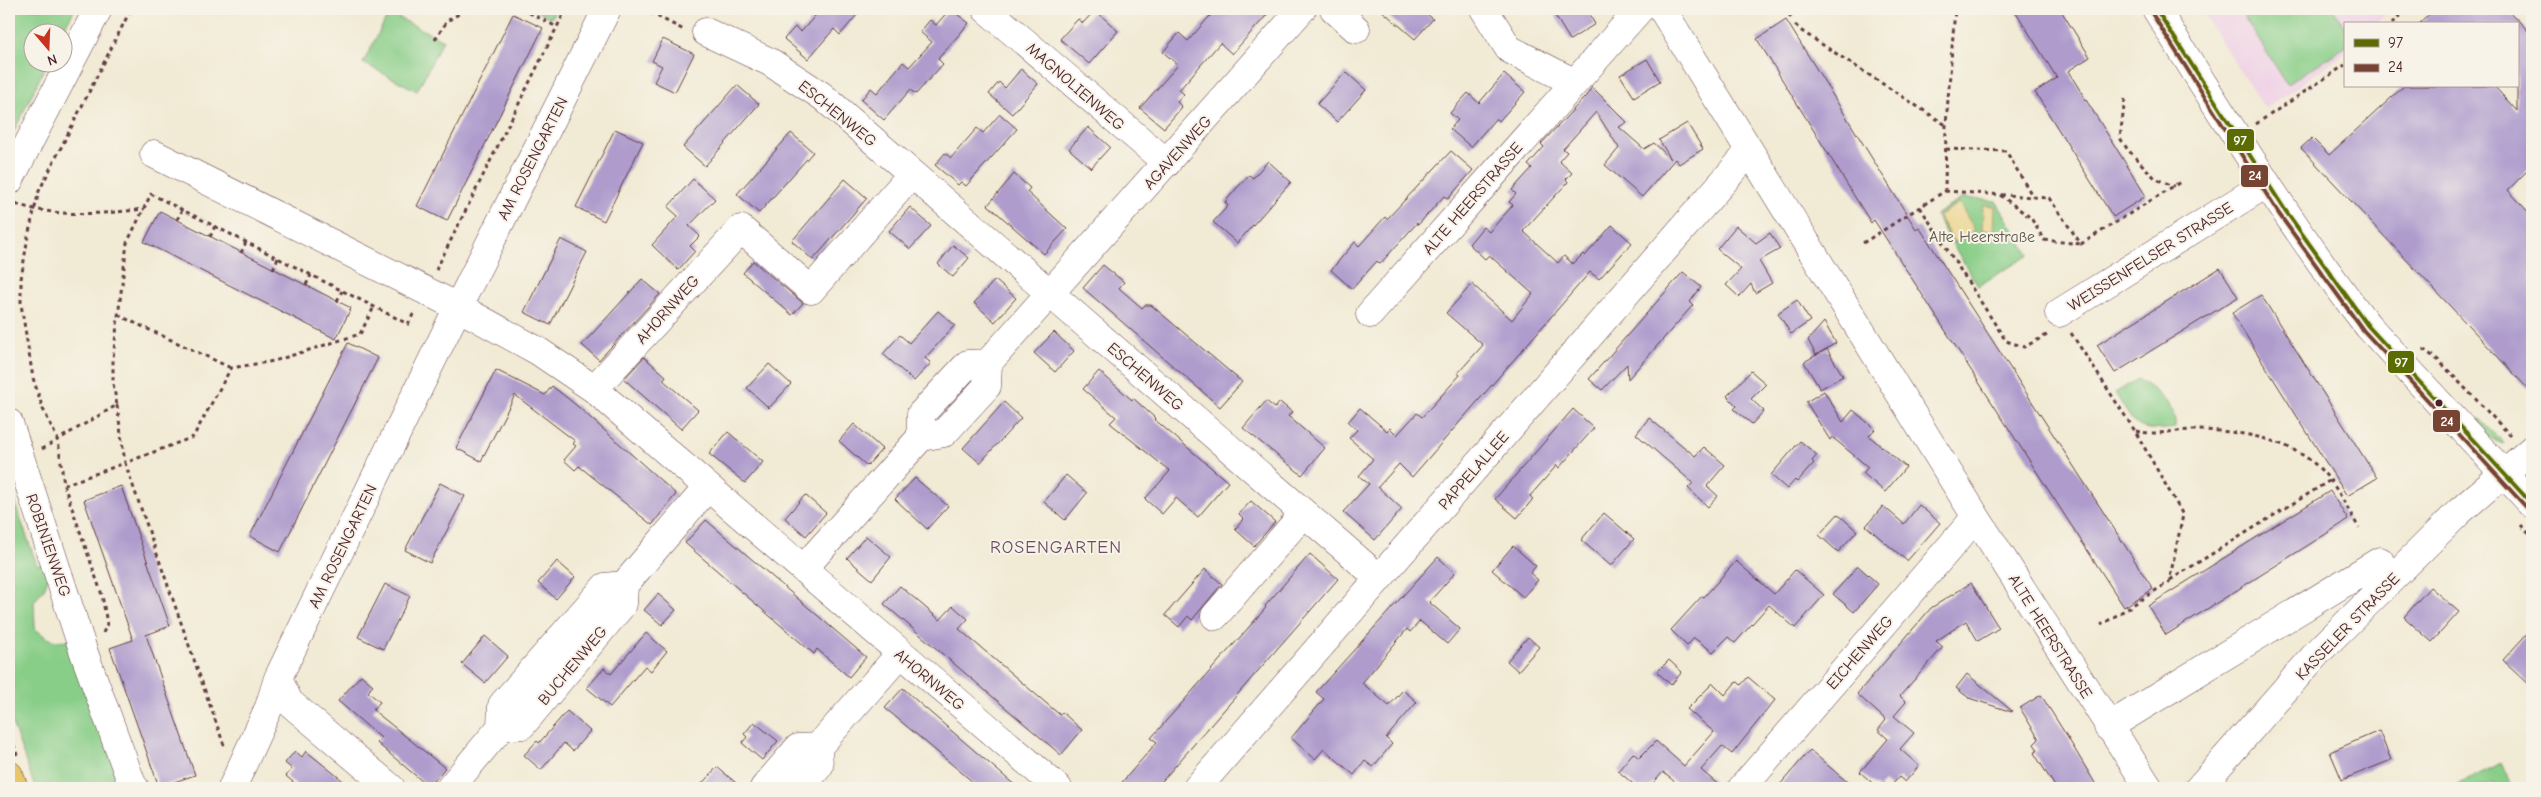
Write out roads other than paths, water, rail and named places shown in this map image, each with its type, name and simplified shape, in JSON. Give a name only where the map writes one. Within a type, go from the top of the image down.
[{"type":"main road","points":[[9,775],[14,788]]},
{"type":"street","points":[[9,181],[98,9]]},
{"type":"street","name":"AM ROSENGARTEN","points":[[234,784],[269,707],[278,678],[458,307],[607,9]]},
{"type":"street","name":"MAGNOLIENWEG","points":[[986,9],[1167,163]]},
{"type":"street","name":"AGAVENWEG","points":[[1049,293],[1167,163],[1302,9]]},
{"type":"street","points":[[1334,9],[1356,29]]},
{"type":"street","points":[[1484,9],[1509,49],[1573,82]]},
{"type":"street","name":"ALTE HEERSTRASSE","points":[[1370,314],[1573,82],[1640,9]]},
{"type":"street","name":"ALTE HEERSTRASSE","points":[[1662,9],[1976,517],[2108,727],[2149,788]]},
{"type":"street","points":[[2156,9],[2266,184],[2321,265],[2368,326],[2532,504]]},
{"type":"street","name":"ESCHENWEG","points":[[706,32],[770,62],[822,96],[1379,578]]},
{"type":"street","name":"PAPPELALLEE","points":[[1197,788],[1749,152]]},
{"type":"street","points":[[154,154],[458,307]]},
{"type":"street","name":"AHORNWEG","points":[[594,389],[741,228],[811,290],[912,174]]},
{"type":"street","name":"WEISSENFELSER STRASSE","points":[[2062,319],[2266,184]]},
{"type":"street","points":[[803,568],[921,437],[944,433],[987,386],[988,363],[1049,293]]},
{"type":"street","name":"AHORNWEG","points":[[458,307],[538,351],[594,389],[1058,788]]},
{"type":"street","name":"ROBINIENWEG","points":[[9,423],[89,665],[135,788]]},
{"type":"street","name":"KASSELER STRASSE","points":[[2199,788],[2318,652],[2460,511],[2505,474],[2523,442]]},
{"type":"street","name":"BUCHENWEG","points":[[450,788],[501,727],[502,705],[605,587],[624,585],[707,488]]},
{"type":"street","points":[[1215,616],[1304,513]]},
{"type":"street","name":"EICHENWEG","points":[[1742,788],[1976,517]]},
{"type":"street","points":[[2108,727],[2380,561]]},
{"type":"street","points":[[800,788],[819,766],[818,748],[900,654]]},
{"type":"street","points":[[278,678],[289,702],[391,788]]},
{"type":"street","points":[[764,788],[798,748],[818,748]]},
{"type":"district","name":"ROSENGARTEN","points":[[1056,547]]},
{"type":"park label","name":"Alte Heerstraße","points":[[1982,236]]}]
